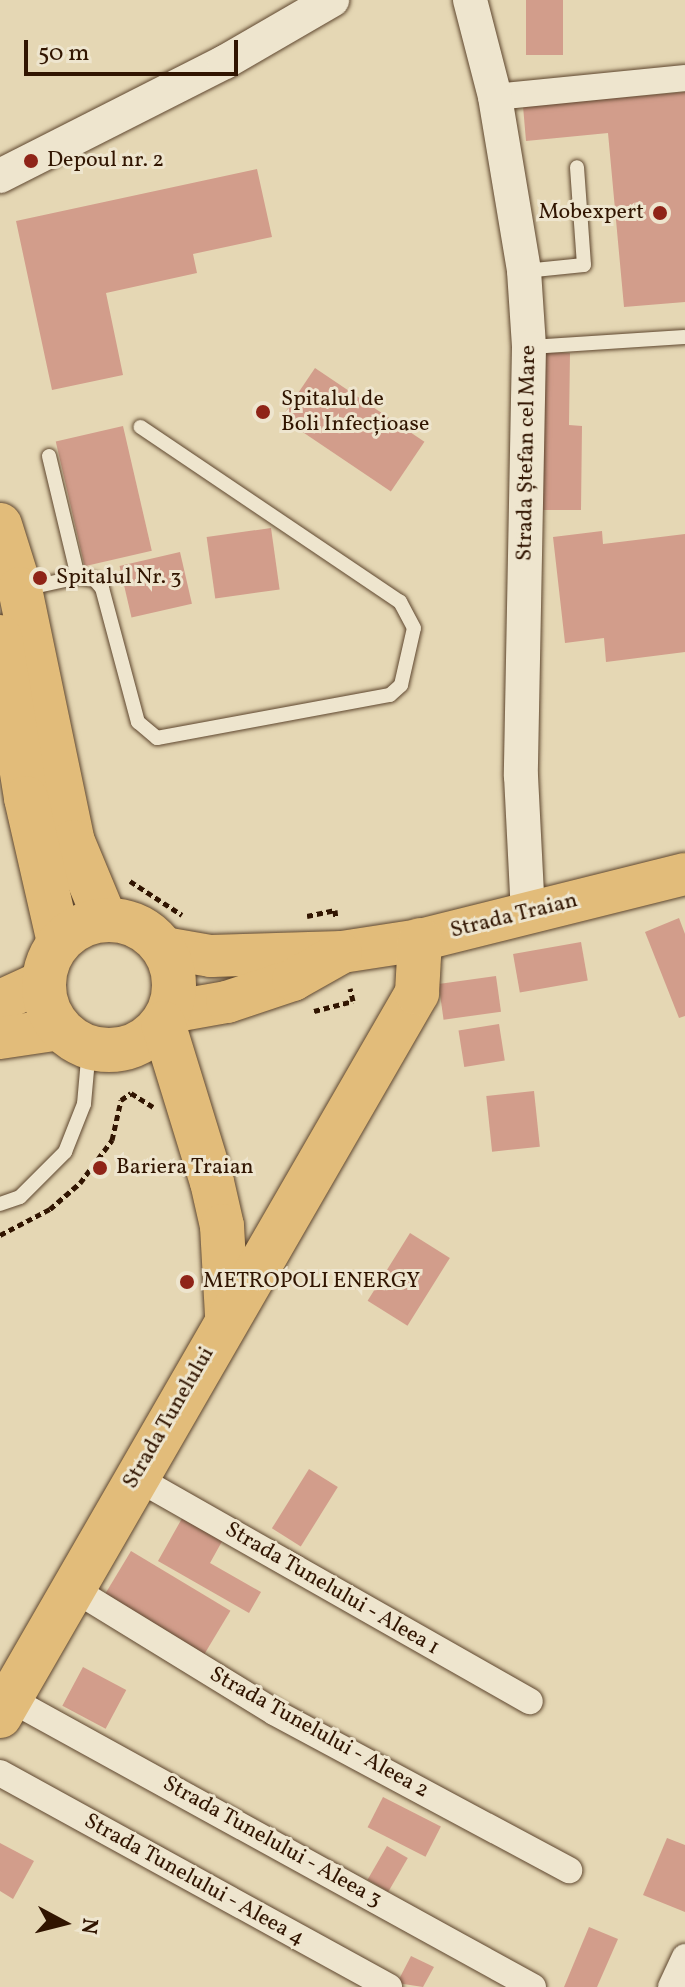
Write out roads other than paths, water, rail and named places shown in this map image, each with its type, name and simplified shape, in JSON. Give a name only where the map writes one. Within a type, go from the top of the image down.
[{"type":"highway","points":[[0,525],[20,589],[73,842],[105,919]]},
{"type":"highway","points":[[0,637],[20,799],[52,962],[51,1015],[90,1043],[182,1097]]},
{"type":"highway","points":[[52,962],[88,923],[105,919],[138,926],[164,948],[173,968],[166,1018],[182,1097],[222,1226],[227,1315]]},
{"type":"highway","name":"Strada Tunelului","points":[[5,1707],[227,1315],[417,993],[420,940]]},
{"type":"highway","points":[[90,1043],[144,1041],[166,1018]]},
{"type":"main road","name":"Strada Traian","points":[[164,948],[211,956],[342,952],[420,940],[685,874]]},
{"type":"main road","name":"Strada Traian","points":[[166,1018],[293,980],[342,952]]},
{"type":"main road","points":[[0,1001],[52,962]]},
{"type":"main road","points":[[0,1038],[90,1043]]},
{"type":"street","points":[[0,176],[225,62],[332,0]]},
{"type":"street","name":"Strada Ștefan cel Mare","points":[[470,0],[495,97],[524,271],[529,347],[521,776],[528,912]]},
{"type":"street","points":[[495,97],[685,78]]},
{"type":"street","name":"Strada Tunelului - Aleea 1","points":[[135,1477],[530,1701]]},
{"type":"street","name":"Strada Tunelului - Aleea 2","points":[[72,1588],[274,1712],[569,1870]]},
{"type":"street","name":"Strada Tunelului - Aleea 3","points":[[5,1707],[533,1987]]},
{"type":"street","name":"Strada Tunelului - Aleea 4","points":[[0,1773],[389,1987]]},
{"type":"street","points":[[671,1987],[685,1957]]},
{"type":"lane","points":[[524,271],[584,265],[577,167]]},
{"type":"lane","points":[[529,347],[685,337]]},
{"type":"lane","points":[[20,589],[78,577],[95,580],[102,588],[138,722],[157,738],[390,695],[409,667],[414,628],[400,602],[141,427]]},
{"type":"lane","points":[[49,456],[78,577]]},
{"type":"lane","points":[[0,1204],[20,1197],[65,1152],[84,1104],[90,1043]]},
{"type":"place","name":"Depoul nr. 2","points":[[31,161]]},
{"type":"place","name":"Mobexpert","points":[[660,213]]},
{"type":"place","name":"Spitalul de Boli Infecțioase","points":[[263,412]]},
{"type":"place","name":"Spitalul Nr. 3","points":[[40,578]]},
{"type":"place","name":"Bariera Traian","points":[[100,1168]]},
{"type":"place","name":"METROPOLI ENERGY","points":[[187,1282]]}]
